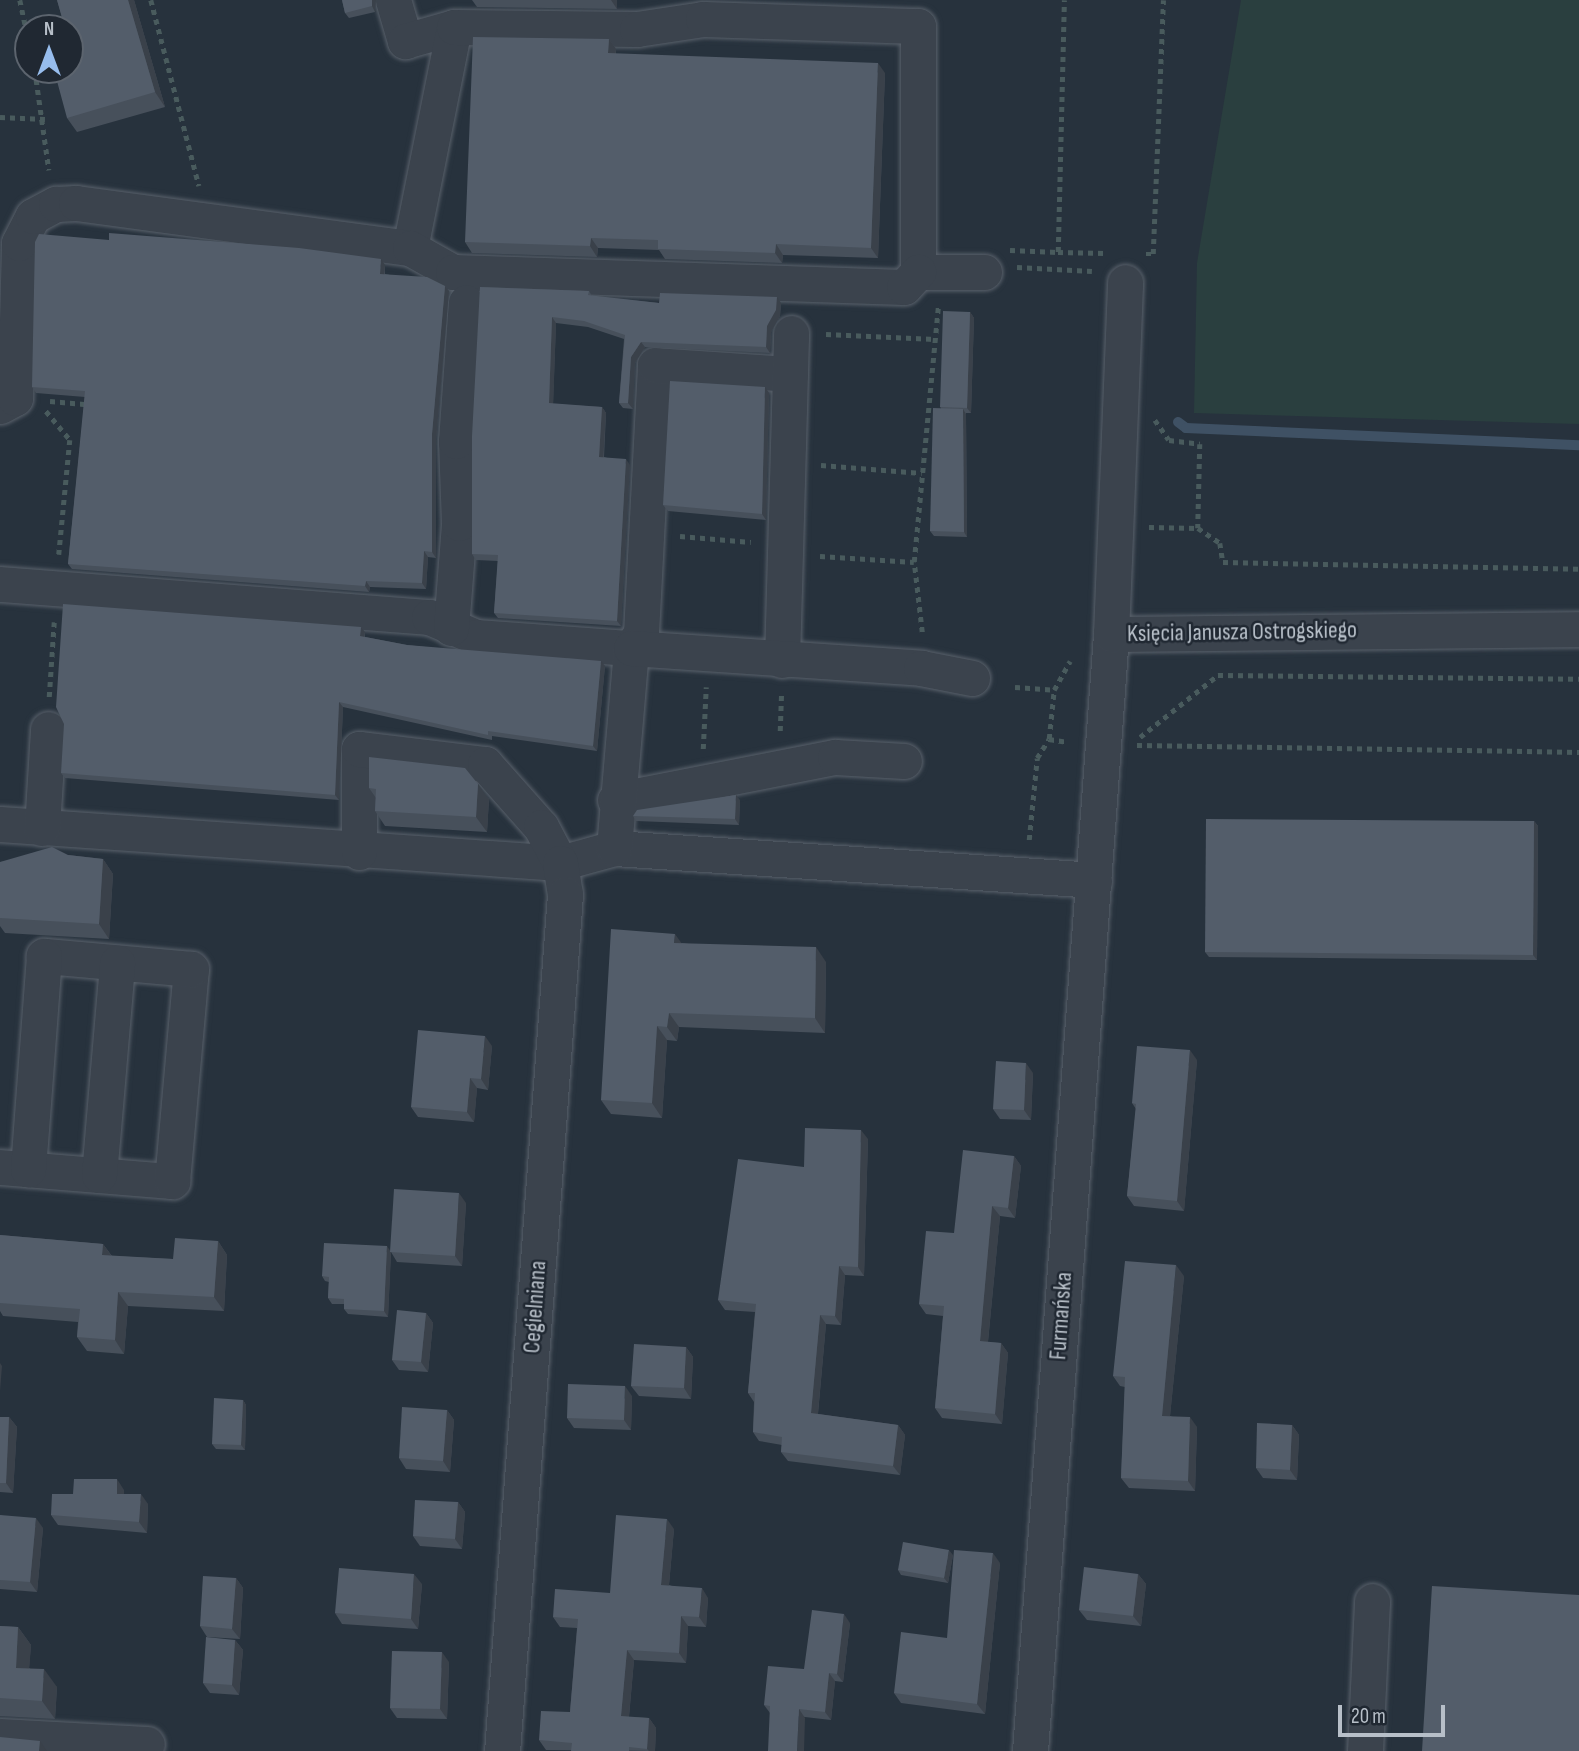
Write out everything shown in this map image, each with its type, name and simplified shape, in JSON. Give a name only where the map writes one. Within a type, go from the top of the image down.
[{"type":"street","points":[[0,406],[15,398],[19,243],[33,216],[56,204],[196,219],[410,248],[453,272],[904,287],[918,272],[918,26],[703,19],[637,29],[454,27],[405,41],[393,0]]},
{"type":"street","points":[[410,248],[454,27]]},
{"type":"street","points":[[1111,634],[1126,263]]},
{"type":"street","points":[[918,272],[979,272]]},
{"type":"street","points":[[451,628],[459,523],[456,441],[466,302]]},
{"type":"street","points":[[782,660],[791,332]]},
{"type":"street","points":[[614,848],[615,800],[631,648],[641,633],[655,365],[790,374]]},
{"type":"street","points":[[0,584],[429,617],[476,638],[921,668],[972,678]]},
{"type":"street","name":"Księcia Janusza Ostrogskiego","points":[[1094,880],[1111,634],[1579,629]]},
{"type":"street","points":[[41,828],[48,729]]},
{"type":"street","points":[[359,852],[359,749],[485,764],[541,827],[559,863]]},
{"type":"street","points":[[615,800],[701,781],[835,757],[904,761]]},
{"type":"street","points":[[0,824],[359,852],[559,863],[614,848],[1094,880]]},
{"type":"street","name":"Cegielniana","points":[[502,1751],[564,917],[559,863]]},
{"type":"street","name":"Furmańska","points":[[1030,1751],[1094,880]]},
{"type":"street","points":[[44,956],[117,963],[191,969],[172,1181],[14,1168],[44,956]]},
{"type":"street","points":[[99,1175],[117,963]]},
{"type":"street","points":[[1365,1751],[1372,1601]]},
{"type":"street","points":[[0,1737],[147,1744]]},
{"type":"path","points":[[151,0],[199,188],[196,219]]},
{"type":"path","points":[[1058,252],[1064,0]]},
{"type":"path","points":[[979,272],[974,248],[1058,252],[1126,263],[1153,254],[1163,0]]},
{"type":"path","points":[[38,84],[56,204]]},
{"type":"path","points":[[0,117],[45,119]]},
{"type":"path","points":[[918,272],[940,294],[914,562],[922,619],[921,668]]},
{"type":"path","points":[[791,332],[936,339]]},
{"type":"path","points":[[88,397],[88,404]]},
{"type":"path","points":[[36,400],[70,440],[51,652],[48,729]]},
{"type":"path","points":[[68,459],[82,461]]},
{"type":"path","points":[[1116,527],[1198,528],[1220,543],[1223,562],[1579,569]]},
{"type":"path","points":[[62,530],[75,531]]},
{"type":"path","points":[[646,533],[761,542],[783,554],[914,562]]},
{"type":"path","points":[[51,652],[65,653]]},
{"type":"path","points":[[701,781],[708,654]]},
{"type":"path","points":[[779,767],[782,660]]},
{"type":"path","points":[[1579,679],[1219,675],[1129,745],[1579,752]]},
{"type":"path","points":[[1015,687],[1054,690]]},
{"type":"path","points":[[1028,847],[1037,758],[1049,739],[1102,746]]},
{"type":"green space","points":[[1241,0],[1579,0],[1579,424],[1194,413],[1197,263]]},
{"type":"building","points":[[57,0],[128,0],[155,92],[67,118],[58,84],[84,84],[84,14],[61,14]]},
{"type":"building","points":[[342,0],[372,0],[372,6],[345,13]]},
{"type":"building","points":[[473,37],[609,39],[608,53],[878,63],[871,248],[776,244],[775,253],[658,249],[658,240],[591,238],[590,246],[465,242]]},
{"type":"building","points":[[109,233],[299,248],[381,259],[380,274],[427,277],[445,286],[432,434],[432,552],[424,551],[422,583],[366,581],[365,586],[68,564],[85,391],[32,387],[35,242],[39,234],[109,240]]},
{"type":"building","points":[[480,287],[589,291],[588,295],[659,303],[660,293],[777,297],[776,310],[767,326],[766,347],[641,342],[631,357],[628,403],[619,403],[625,335],[584,321],[552,317],[549,403],[602,407],[599,457],[626,459],[617,621],[494,613],[498,555],[472,554],[472,436]]},
{"type":"building","points":[[943,311],[970,312],[967,408],[940,407]]},
{"type":"building","points":[[670,381],[765,387],[762,514],[663,505]]},
{"type":"building","points":[[933,408],[963,409],[964,532],[930,531]]},
{"type":"building","points":[[63,604],[361,627],[360,636],[407,645],[601,661],[593,746],[488,731],[488,735],[339,702],[335,795],[61,773],[64,724],[56,707]]},
{"type":"building","points":[[369,757],[465,768],[478,784],[476,817],[375,811],[376,789],[369,788]]},
{"type":"building","points":[[736,795],[735,819],[633,816],[637,810]]},
{"type":"building","points":[[1206,819],[1534,821],[1533,955],[1205,952]]},
{"type":"building","points":[[52,847],[68,855],[103,859],[99,924],[0,918],[0,862]]},
{"type":"building","points":[[611,929],[675,934],[674,943],[816,947],[815,1018],[669,1013],[667,1027],[657,1026],[652,1103],[601,1100]]},
{"type":"building","points":[[418,1030],[485,1036],[481,1079],[470,1078],[467,1112],[411,1107]]},
{"type":"building","points":[[1137,1046],[1190,1050],[1177,1201],[1127,1196],[1136,1104],[1132,1103]]},
{"type":"building","points":[[996,1061],[1026,1063],[1024,1110],[993,1109]]},
{"type":"building","points":[[805,1128],[861,1130],[858,1267],[839,1266],[835,1316],[820,1315],[811,1413],[898,1425],[893,1466],[781,1452],[782,1437],[753,1432],[755,1393],[748,1393],[756,1304],[718,1300],[738,1159],[804,1167]]},
{"type":"building","points":[[963,1150],[1014,1156],[1008,1208],[992,1206],[980,1341],[1001,1343],[995,1414],[935,1408],[944,1306],[919,1304],[926,1231],[954,1233]]},
{"type":"building","points":[[394,1189],[459,1193],[455,1256],[390,1252]]},
{"type":"building","points":[[0,1235],[103,1244],[102,1255],[173,1259],[175,1238],[218,1241],[214,1297],[118,1292],[115,1340],[77,1337],[80,1309],[0,1303]]},
{"type":"building","points":[[324,1243],[387,1246],[384,1311],[344,1309],[344,1299],[328,1298],[329,1277],[322,1276]]},
{"type":"building","points":[[1125,1261],[1176,1265],[1162,1416],[1190,1417],[1188,1481],[1121,1478],[1125,1377],[1113,1376]]},
{"type":"building","points":[[397,1310],[426,1313],[421,1362],[392,1360]]},
{"type":"building","points":[[634,1344],[686,1347],[684,1388],[631,1386]]},
{"type":"building","points":[[568,1384],[625,1386],[624,1420],[567,1418]]},
{"type":"building","points":[[214,1398],[243,1400],[241,1445],[212,1444]]},
{"type":"building","points":[[402,1407],[447,1410],[443,1461],[399,1458]]},
{"type":"building","points":[[0,1417],[9,1417],[6,1483],[0,1483]]},
{"type":"building","points":[[1257,1423],[1292,1425],[1290,1470],[1256,1468]]},
{"type":"building","points":[[74,1479],[117,1479],[117,1494],[141,1494],[139,1522],[51,1515],[52,1494],[73,1494]]},
{"type":"building","points":[[415,1500],[458,1502],[455,1539],[413,1536]]},
{"type":"building","points":[[0,1515],[36,1518],[30,1582],[0,1580]]},
{"type":"building","points":[[616,1515],[667,1519],[661,1585],[702,1588],[699,1617],[681,1616],[679,1653],[627,1650],[621,1716],[649,1718],[647,1749],[629,1747],[629,1751],[571,1751],[572,1743],[539,1740],[541,1711],[570,1712],[578,1619],[553,1617],[555,1589],[610,1593]]},
{"type":"building","points":[[903,1542],[949,1550],[944,1578],[898,1570]]},
{"type":"building","points":[[954,1550],[993,1553],[977,1704],[894,1693],[901,1632],[947,1638]]},
{"type":"building","points":[[1084,1567],[1138,1574],[1133,1616],[1079,1610]]},
{"type":"building","points":[[339,1568],[414,1574],[411,1619],[335,1613]]},
{"type":"building","points":[[203,1576],[236,1578],[232,1629],[200,1626]]},
{"type":"building","points":[[1432,1586],[1579,1595],[1579,1751],[1422,1751]]},
{"type":"building","points":[[812,1610],[844,1614],[837,1674],[829,1673],[825,1712],[799,1709],[797,1751],[768,1751],[770,1706],[764,1705],[768,1666],[804,1669]]},
{"type":"building","points":[[0,1626],[18,1627],[16,1668],[44,1669],[42,1701],[0,1698]]},
{"type":"building","points":[[206,1637],[235,1640],[232,1685],[203,1683]]},
{"type":"building","points":[[392,1651],[442,1652],[440,1709],[390,1708]]},
{"type":"building","points":[[0,1737],[40,1741],[39,1751],[0,1751]]},
{"type":"waterway","points":[[1178,422],[1186,428],[1579,445]]}]
